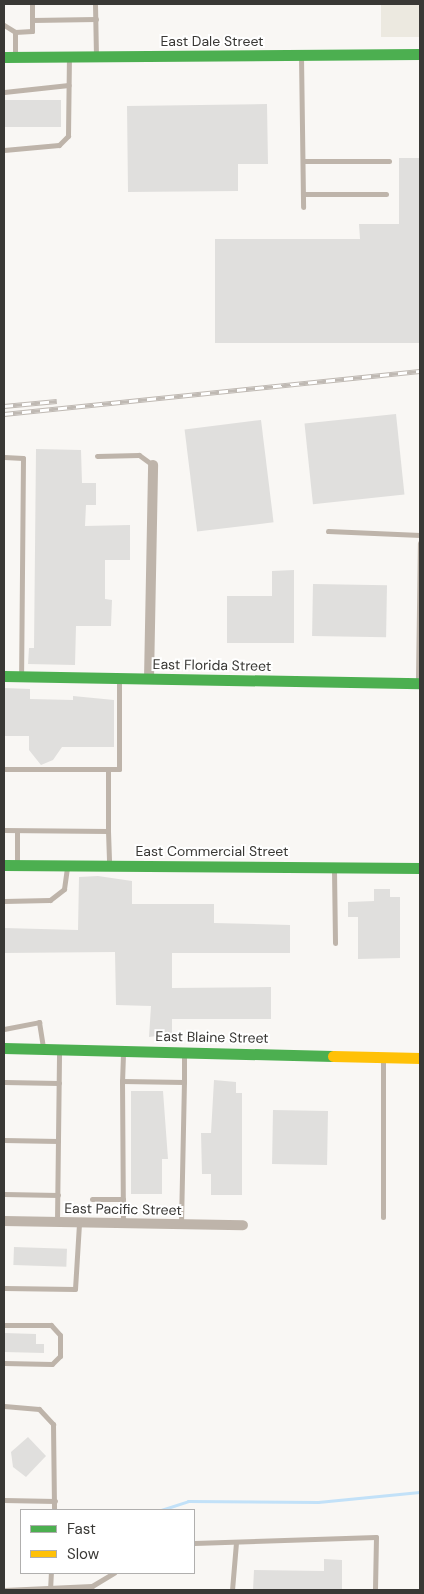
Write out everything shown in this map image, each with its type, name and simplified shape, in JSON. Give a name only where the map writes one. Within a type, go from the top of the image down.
[{"type":"street","name":"East Dale Street","points":[[10,57],[420,54]]},
{"type":"street","points":[[148,679],[153,465]]},
{"type":"street","name":"East Florida Street","points":[[4,676],[419,683]]},
{"type":"street","name":"East Commercial Street","points":[[4,865],[420,868]]},
{"type":"street","name":"East Blaine Street","points":[[4,1048],[420,1058]]},
{"type":"street","name":"East Pacific Street","points":[[4,1220],[243,1225]]},
{"type":"lane","points":[[4,25],[15,32],[32,32],[32,4]]},
{"type":"lane","points":[[95,4],[96,57]]},
{"type":"lane","points":[[32,20],[96,19]]},
{"type":"lane","points":[[10,57],[15,32]]},
{"type":"lane","points":[[301,56],[304,162],[303,207]]},
{"type":"lane","points":[[4,150],[59,145],[68,136],[69,58]]},
{"type":"lane","points":[[4,92],[69,85]]},
{"type":"lane","points":[[304,162],[389,160]]},
{"type":"lane","points":[[304,194],[386,194]]},
{"type":"lane","points":[[97,456],[139,455],[153,465]]},
{"type":"lane","points":[[4,457],[23,458],[21,676]]},
{"type":"lane","points":[[328,530],[420,534]]},
{"type":"lane","points":[[419,683],[420,544]]},
{"type":"lane","points":[[4,769],[119,769],[119,678]]},
{"type":"lane","points":[[108,769],[109,866]]},
{"type":"lane","points":[[4,830],[108,831]]},
{"type":"lane","points":[[17,831],[17,865]]},
{"type":"lane","points":[[4,901],[50,900],[64,889],[68,865]]},
{"type":"lane","points":[[334,867],[335,943]]},
{"type":"lane","points":[[4,1029],[22,1023],[42,1024],[43,1049]]},
{"type":"lane","points":[[57,1221],[59,1049]]},
{"type":"lane","points":[[123,1050],[123,1223]]},
{"type":"lane","points":[[181,1224],[184,1052]]},
{"type":"lane","points":[[383,1056],[383,1217]]},
{"type":"lane","points":[[122,1081],[184,1082]]},
{"type":"lane","points":[[4,1082],[59,1083]]},
{"type":"lane","points":[[4,1140],[58,1141]]},
{"type":"lane","points":[[4,1194],[58,1195]]},
{"type":"lane","points":[[92,1199],[123,1199]]},
{"type":"lane","points":[[4,1288],[75,1289],[78,1222]]},
{"type":"lane","points":[[4,1325],[51,1324],[60,1342],[60,1356],[52,1364],[4,1363]]},
{"type":"lane","points":[[4,1406],[24,1405],[48,1417],[53,1424],[54,1509]]},
{"type":"lane","points":[[4,1500],[54,1501]]},
{"type":"lane","points":[[195,1543],[376,1537],[376,1590]]},
{"type":"lane","points":[[232,1590],[236,1542]]},
{"type":"lane","points":[[50,1590],[51,1574]]},
{"type":"lane","points":[[6,1590],[60,1590],[92,1586],[112,1574]]},
{"type":"shaded area","points":[[381,4],[420,4],[420,37],[381,37]]},
{"type":"building","points":[[4,100],[61,100],[61,127],[4,127]]},
{"type":"building","points":[[267,104],[268,164],[238,164],[238,191],[128,192],[127,106]]},
{"type":"building","points":[[399,158],[420,158],[420,343],[215,343],[215,239],[360,239],[359,224],[399,224]]},
{"type":"building","points":[[396,414],[404,495],[313,504],[305,424]]},
{"type":"building","points":[[261,420],[274,522],[197,532],[185,429]]},
{"type":"building","points":[[36,449],[81,450],[82,483],[96,483],[96,505],[86,505],[85,526],[130,525],[130,560],[105,560],[105,599],[112,600],[111,626],[76,626],[75,665],[28,664],[29,648],[34,648]]},
{"type":"building","points":[[294,570],[294,643],[227,643],[227,596],[272,596],[272,571]]},
{"type":"building","points":[[313,584],[387,585],[386,637],[312,636]]},
{"type":"building","points":[[4,688],[30,689],[30,699],[73,700],[73,696],[114,700],[114,747],[62,747],[53,760],[41,765],[29,750],[29,736],[4,736]]},
{"type":"building","points":[[98,876],[132,881],[132,904],[214,904],[214,923],[290,925],[290,953],[172,953],[172,988],[271,987],[271,1019],[172,1019],[172,1034],[149,1037],[151,1006],[116,1005],[115,952],[4,953],[4,928],[78,930],[79,877]]},
{"type":"building","points":[[374,889],[390,889],[390,897],[400,897],[400,958],[358,959],[358,917],[348,917],[348,902],[374,901]]},
{"type":"building","points":[[214,1080],[236,1082],[236,1093],[242,1093],[242,1195],[211,1195],[211,1174],[202,1174],[201,1133],[211,1133]]},
{"type":"building","points":[[131,1091],[163,1091],[168,1159],[162,1159],[162,1194],[131,1194]]},
{"type":"building","points":[[273,1110],[328,1111],[327,1165],[272,1164]]},
{"type":"building","points":[[14,1247],[67,1249],[66,1267],[13,1265]]},
{"type":"building","points":[[4,1333],[36,1334],[36,1344],[44,1344],[44,1353],[4,1352]]},
{"type":"building","points":[[28,1437],[46,1456],[26,1477],[13,1467],[11,1452]]},
{"type":"building","points":[[324,1559],[342,1560],[342,1590],[253,1590],[254,1570],[324,1571]]},
{"type":"waterway","points":[[164,1509],[188,1501],[318,1502],[420,1492]]},
{"type":"railway","points":[[4,414],[420,371]]},
{"type":"railway","points":[[4,406],[57,401]]},
{"type":"traffic: fast","points":[[4,57],[420,54]]},
{"type":"traffic: fast","points":[[4,676],[420,683]]},
{"type":"traffic: fast","points":[[4,865],[420,868]]},
{"type":"traffic: fast","points":[[4,1048],[333,1056]]},
{"type":"traffic: slow","points":[[333,1056],[420,1058]]}]
